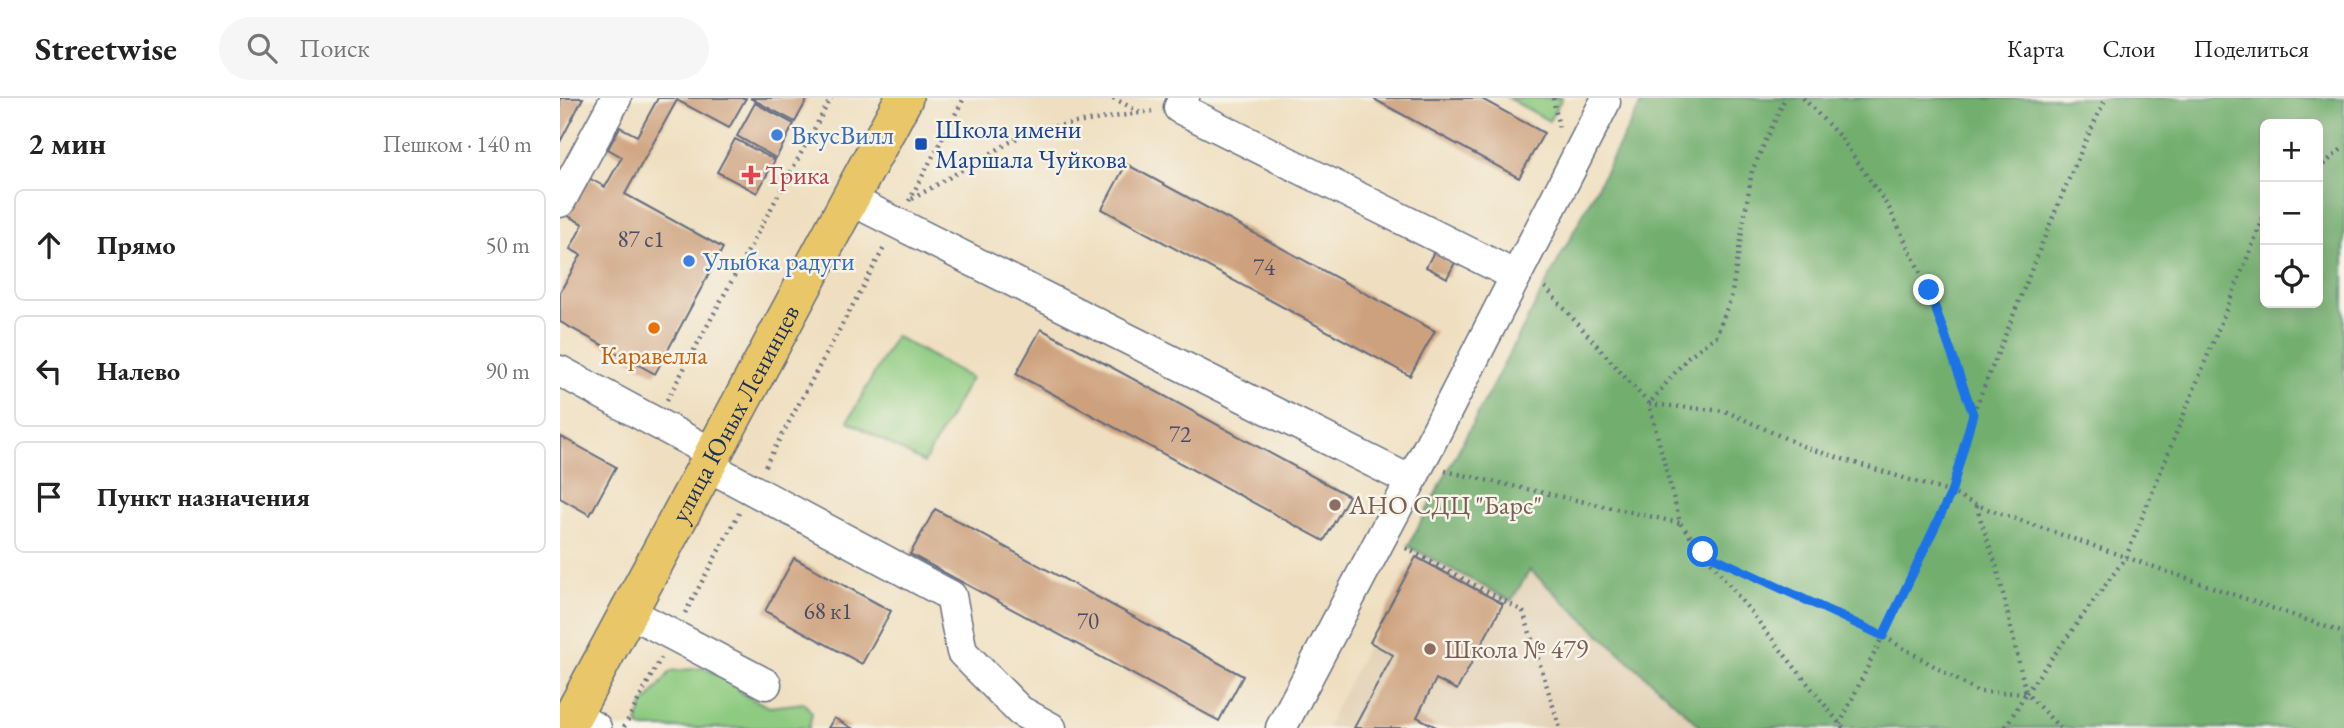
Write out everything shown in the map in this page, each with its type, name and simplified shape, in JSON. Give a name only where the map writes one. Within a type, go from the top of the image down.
[{"type":"main road","name":"улица Юных Ленинцев","points":[[578,724],[629,612],[904,98]]},
{"type":"lane","points":[[560,202],[616,98]]},
{"type":"lane","points":[[1281,728],[1605,102]]},
{"type":"lane","points":[[1175,103],[1179,108],[1516,276]]},
{"type":"lane","points":[[851,200],[903,212],[1411,481]]},
{"type":"lane","points":[[560,371],[654,422],[752,490],[951,596],[962,652],[1020,711],[1051,728]]},
{"type":"lane","points":[[629,612],[766,684]]},
{"type":"path","points":[[654,422],[831,98]]},
{"type":"path","points":[[623,728],[964,98]]},
{"type":"path","points":[[1113,98],[1142,112]]},
{"type":"path","points":[[1649,404],[1688,357],[1716,336],[1731,298],[1752,171],[1785,98]]},
{"type":"path","points":[[1803,98],[1841,138],[1889,208],[1929,290],[1973,414]]},
{"type":"path","points":[[1545,287],[1649,404],[1680,523],[1841,726],[1951,493],[1973,414],[2037,261],[2059,198],[2106,98]]},
{"type":"path","points":[[903,212],[1031,130],[1142,112],[1175,103]]},
{"type":"path","points":[[2323,165],[2344,147]]},
{"type":"path","points":[[2005,728],[2026,692],[2126,557],[2260,226]]},
{"type":"path","points":[[1649,404],[1725,411],[1807,448],[1951,493],[1976,505],[2344,633]]},
{"type":"path","points":[[1448,471],[1680,523]]},
{"type":"path","points":[[1976,505],[1997,568],[2026,692],[2060,728]]},
{"type":"path","points":[[1399,545],[1523,611],[1560,728]]},
{"type":"path","points":[[1703,552],[1883,636],[1978,692],[2026,692]]},
{"type":"shaded area","points":[[1416,550],[1511,601],[1530,569],[1702,728],[1326,728]]},
{"type":"green space","points":[[1508,98],[1562,98],[1549,121]]},
{"type":"green space","points":[[1644,98],[2344,98],[2344,728],[1702,728],[1530,570],[1511,601],[1408,546]]},
{"type":"green space","points":[[895,336],[971,378],[924,463],[848,421]]},
{"type":"green space","points":[[703,668],[724,677],[744,695],[769,707],[804,703],[812,713],[809,728],[641,728],[637,723],[643,706],[671,671]]},
{"type":"building","points":[[560,98],[583,98],[560,142]]},
{"type":"building","points":[[658,98],[746,98],[729,128],[677,100],[625,194],[723,248],[655,374],[560,322],[560,292],[581,255],[570,249],[583,224],[566,215],[587,177],[605,187],[622,157],[608,149],[620,127],[637,136]]},
{"type":"building","points":[[750,98],[808,98],[795,122]]},
{"type":"building","points":[[1372,98],[1480,98],[1544,133],[1519,178]]},
{"type":"building","points":[[755,103],[794,124],[776,158],[737,136]]},
{"type":"building","points":[[735,139],[775,160],[757,193],[717,172]]},
{"type":"building","points":[[1126,164],[1435,331],[1410,376],[1102,209]]},
{"type":"building","points":[[1437,246],[1458,257],[1447,278],[1426,267]]},
{"type":"building","points":[[1041,329],[1349,496],[1324,541],[1016,374]]},
{"type":"building","points":[[560,436],[616,467],[590,515],[560,498]]},
{"type":"building","points":[[935,509],[1243,676],[1219,721],[910,554]]},
{"type":"building","name":"Школа № 479","points":[[1416,557],[1503,604],[1457,690],[1436,679],[1417,717],[1438,728],[1354,728],[1393,655],[1370,642]]},
{"type":"building","points":[[794,558],[891,611],[862,664],[765,611]]},
{"type":"building","points":[[834,718],[852,728],[828,728]]},
{"type":"place","name":"ВкусВилл","points":[[777,135]]},
{"type":"place","name":"Школа имени Маршала Чуйкова","points":[[921,144]]},
{"type":"place","name":"Трика","points":[[751,175]]},
{"type":"place","name":"Улыбка радуги","points":[[689,261]]},
{"type":"place","name":"Каравелла","points":[[654,328]]},
{"type":"place","name":"АНО СДЦ \"Барс\"","points":[[1335,505]]},
{"type":"place","name":"Школа № 479","points":[[1430,649]]},
{"type":"route","points":[[1703,552],[1883,636],[1951,493],[1973,414],[1929,290]]}]
